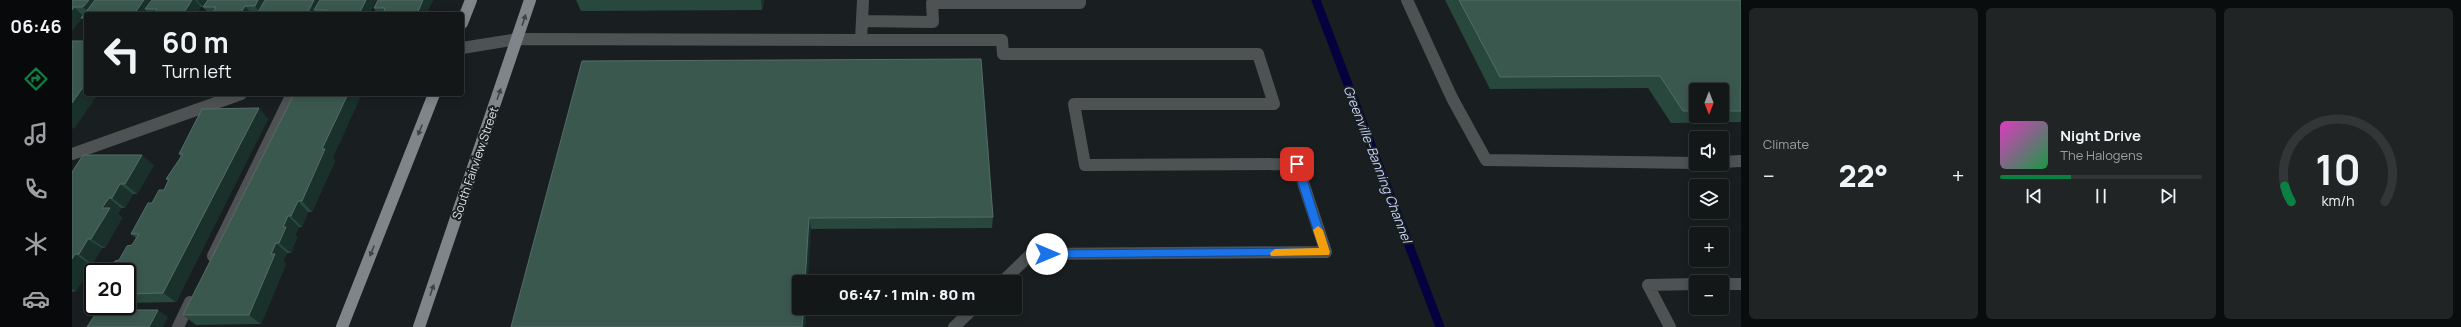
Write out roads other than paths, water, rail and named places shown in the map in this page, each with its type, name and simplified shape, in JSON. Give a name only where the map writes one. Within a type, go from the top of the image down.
[{"type":"main road","points":[[464,18],[471,0]]},
{"type":"main road","name":"South Fairview Street","points":[[419,327],[530,0]]},
{"type":"main road","points":[[342,327],[433,96]]},
{"type":"lane","points":[[861,40],[863,0]]},
{"type":"lane","points":[[862,21],[933,22],[932,3],[1080,3],[1080,0]]},
{"type":"lane","points":[[1407,0],[1452,98],[1486,160],[1689,163]]},
{"type":"lane","points":[[464,48],[518,39],[1002,40],[1003,54],[1258,54],[1274,104],[1074,104],[1085,165],[1297,164],[1326,252],[1031,254],[1009,275]]},
{"type":"lane","points":[[72,154],[235,96]]},
{"type":"lane","points":[[209,264],[291,96]]},
{"type":"lane","points":[[85,160],[94,147]]},
{"type":"lane","points":[[1729,162],[1741,161]]},
{"type":"lane","points":[[1670,327],[1648,285],[1689,284]]},
{"type":"lane","points":[[1729,284],[1741,284]]},
{"type":"lane","points":[[178,327],[195,292]]},
{"type":"lane","points":[[954,327],[967,315]]},
{"type":"waterway","name":"Greenville-Banning Channel","points":[[1316,0],[1440,327]]}]
